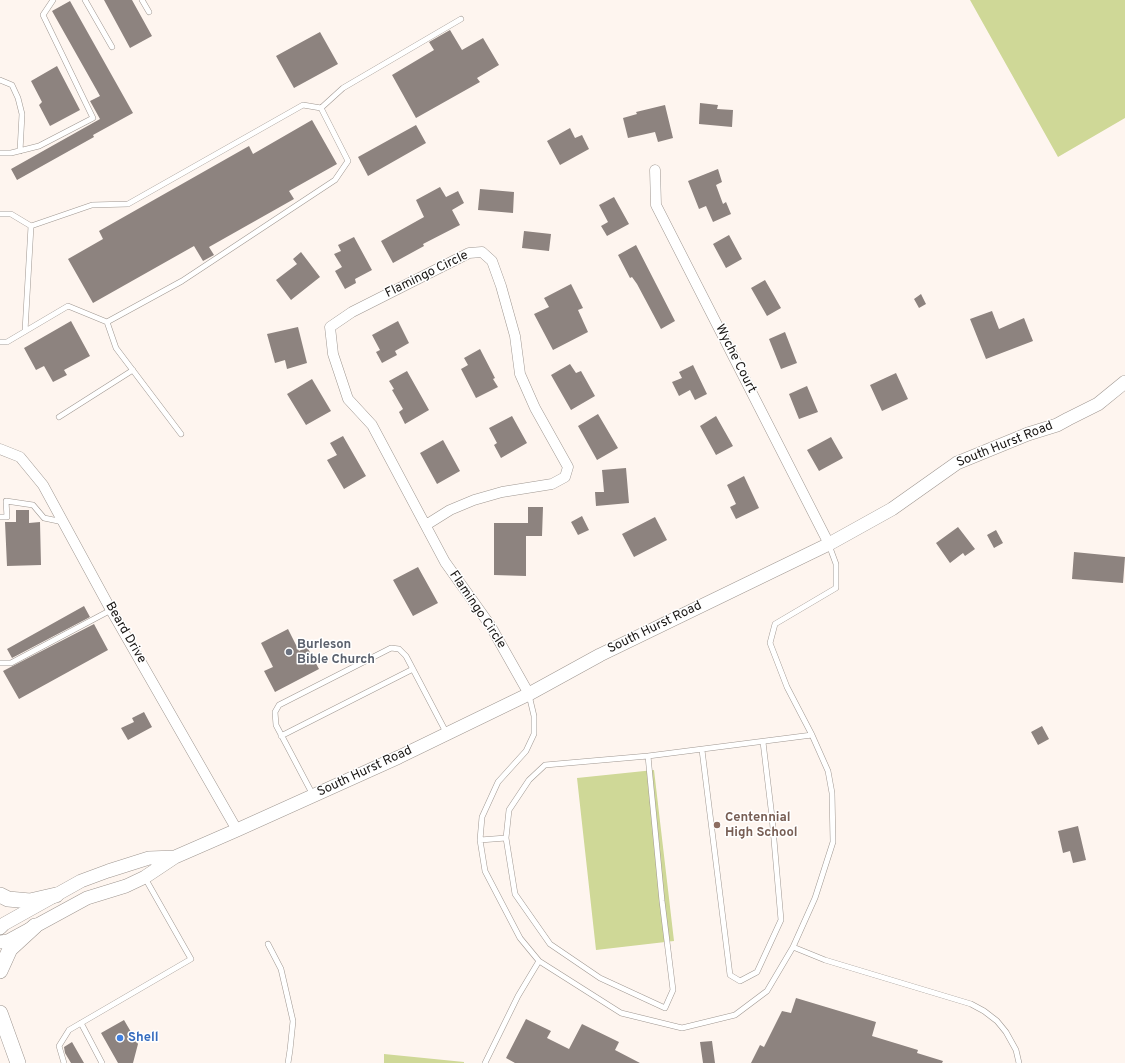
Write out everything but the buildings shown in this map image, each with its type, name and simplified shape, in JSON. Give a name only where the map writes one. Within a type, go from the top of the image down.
[{"type":"main road","points":[[0,895],[8,899],[30,901],[56,895]]},
{"type":"main road","points":[[0,970],[10,949],[35,926]]},
{"type":"main road","points":[[0,1013],[18,1063]]},
{"type":"street","name":"Wyche Court","points":[[655,170],[656,205],[829,544]]},
{"type":"street","name":"Flamingo Circle","points":[[426,525],[450,510],[474,500],[502,492],[552,484],[565,477],[568,467],[535,408],[520,374],[515,336],[501,286],[492,261],[482,252],[469,253],[352,312],[330,327],[333,354],[348,399],[372,425],[445,562],[490,625],[529,694]]},
{"type":"street","name":"South Hurst Road","points":[[0,942],[8,941],[87,898],[126,886],[145,877],[175,857],[313,796],[529,694],[600,655],[829,544],[892,509],[957,463],[1028,434],[1057,425],[1098,404],[1125,382]]},
{"type":"street","name":"Beard Drive","points":[[0,449],[20,457],[43,485],[111,610],[238,830]]},
{"type":"street","name":"South Hurst Road","points":[[0,928],[4,924],[81,881],[150,858],[175,857]]},
{"type":"lane","points":[[0,153],[11,154],[39,146],[93,118],[43,15],[53,0]]},
{"type":"lane","points":[[85,0],[112,47]]},
{"type":"lane","points":[[142,0],[149,12]]},
{"type":"lane","points":[[321,108],[343,88],[460,19]]},
{"type":"lane","points":[[0,80],[12,85],[18,98],[22,114],[20,151]]},
{"type":"lane","points":[[31,226],[92,205],[128,204],[303,105],[321,108]]},
{"type":"lane","points":[[107,322],[182,282],[335,180],[348,161],[321,108]]},
{"type":"lane","points":[[0,214],[12,214],[31,226]]},
{"type":"lane","points":[[25,331],[31,226]]},
{"type":"lane","points":[[0,342],[7,342],[68,306],[107,322],[116,348],[180,434]]},
{"type":"lane","points":[[59,417],[133,370]]},
{"type":"lane","points":[[0,517],[7,517],[6,502],[33,505],[44,518],[64,522]]},
{"type":"lane","points":[[529,694],[534,716],[534,734],[526,751],[498,782],[482,817],[480,840],[485,871],[520,938],[539,961],[621,1013],[682,1028],[735,1015],[767,991],[793,947],[815,898],[833,842],[832,793],[828,771],[812,735],[787,687],[770,643],[776,624],[836,588],[836,564],[829,544]]},
{"type":"lane","points":[[0,663],[11,663],[111,610]]},
{"type":"lane","points":[[313,796],[276,725],[275,712],[279,705],[391,648],[399,649],[406,656],[447,734]]},
{"type":"lane","points":[[281,736],[413,669]]},
{"type":"lane","points":[[648,756],[662,901],[673,990],[665,1008],[600,978],[550,944],[516,894],[506,838],[509,810],[529,780],[545,766],[702,750],[812,735]]},
{"type":"lane","points":[[702,750],[730,975],[740,981],[757,972],[781,920],[772,818],[763,742]]},
{"type":"lane","points":[[480,840],[506,838]]},
{"type":"lane","points":[[64,1063],[59,1046],[69,1030],[191,959],[145,877]]},
{"type":"lane","points":[[268,944],[280,969],[293,1021],[288,1063]]},
{"type":"lane","points":[[793,947],[825,960],[971,1004],[984,1011],[997,1021],[1006,1032],[1016,1050],[1019,1063]]},
{"type":"lane","points":[[485,1063],[518,996],[539,961]]},
{"type":"lane","points":[[81,1023],[102,1063]]},
{"type":"green space","points":[[970,0],[1125,0],[1125,118],[1058,157]]},
{"type":"green space","points":[[654,770],[674,941],[596,950],[577,778]]},
{"type":"green space","points":[[384,1054],[464,1062],[464,1063],[384,1063]]},
{"type":"place","name":"Burleson Bible Church","points":[[289,652]]},
{"type":"place","name":"Centennial High School","points":[[717,825]]},
{"type":"place","name":"Shell","points":[[120,1038]]}]
